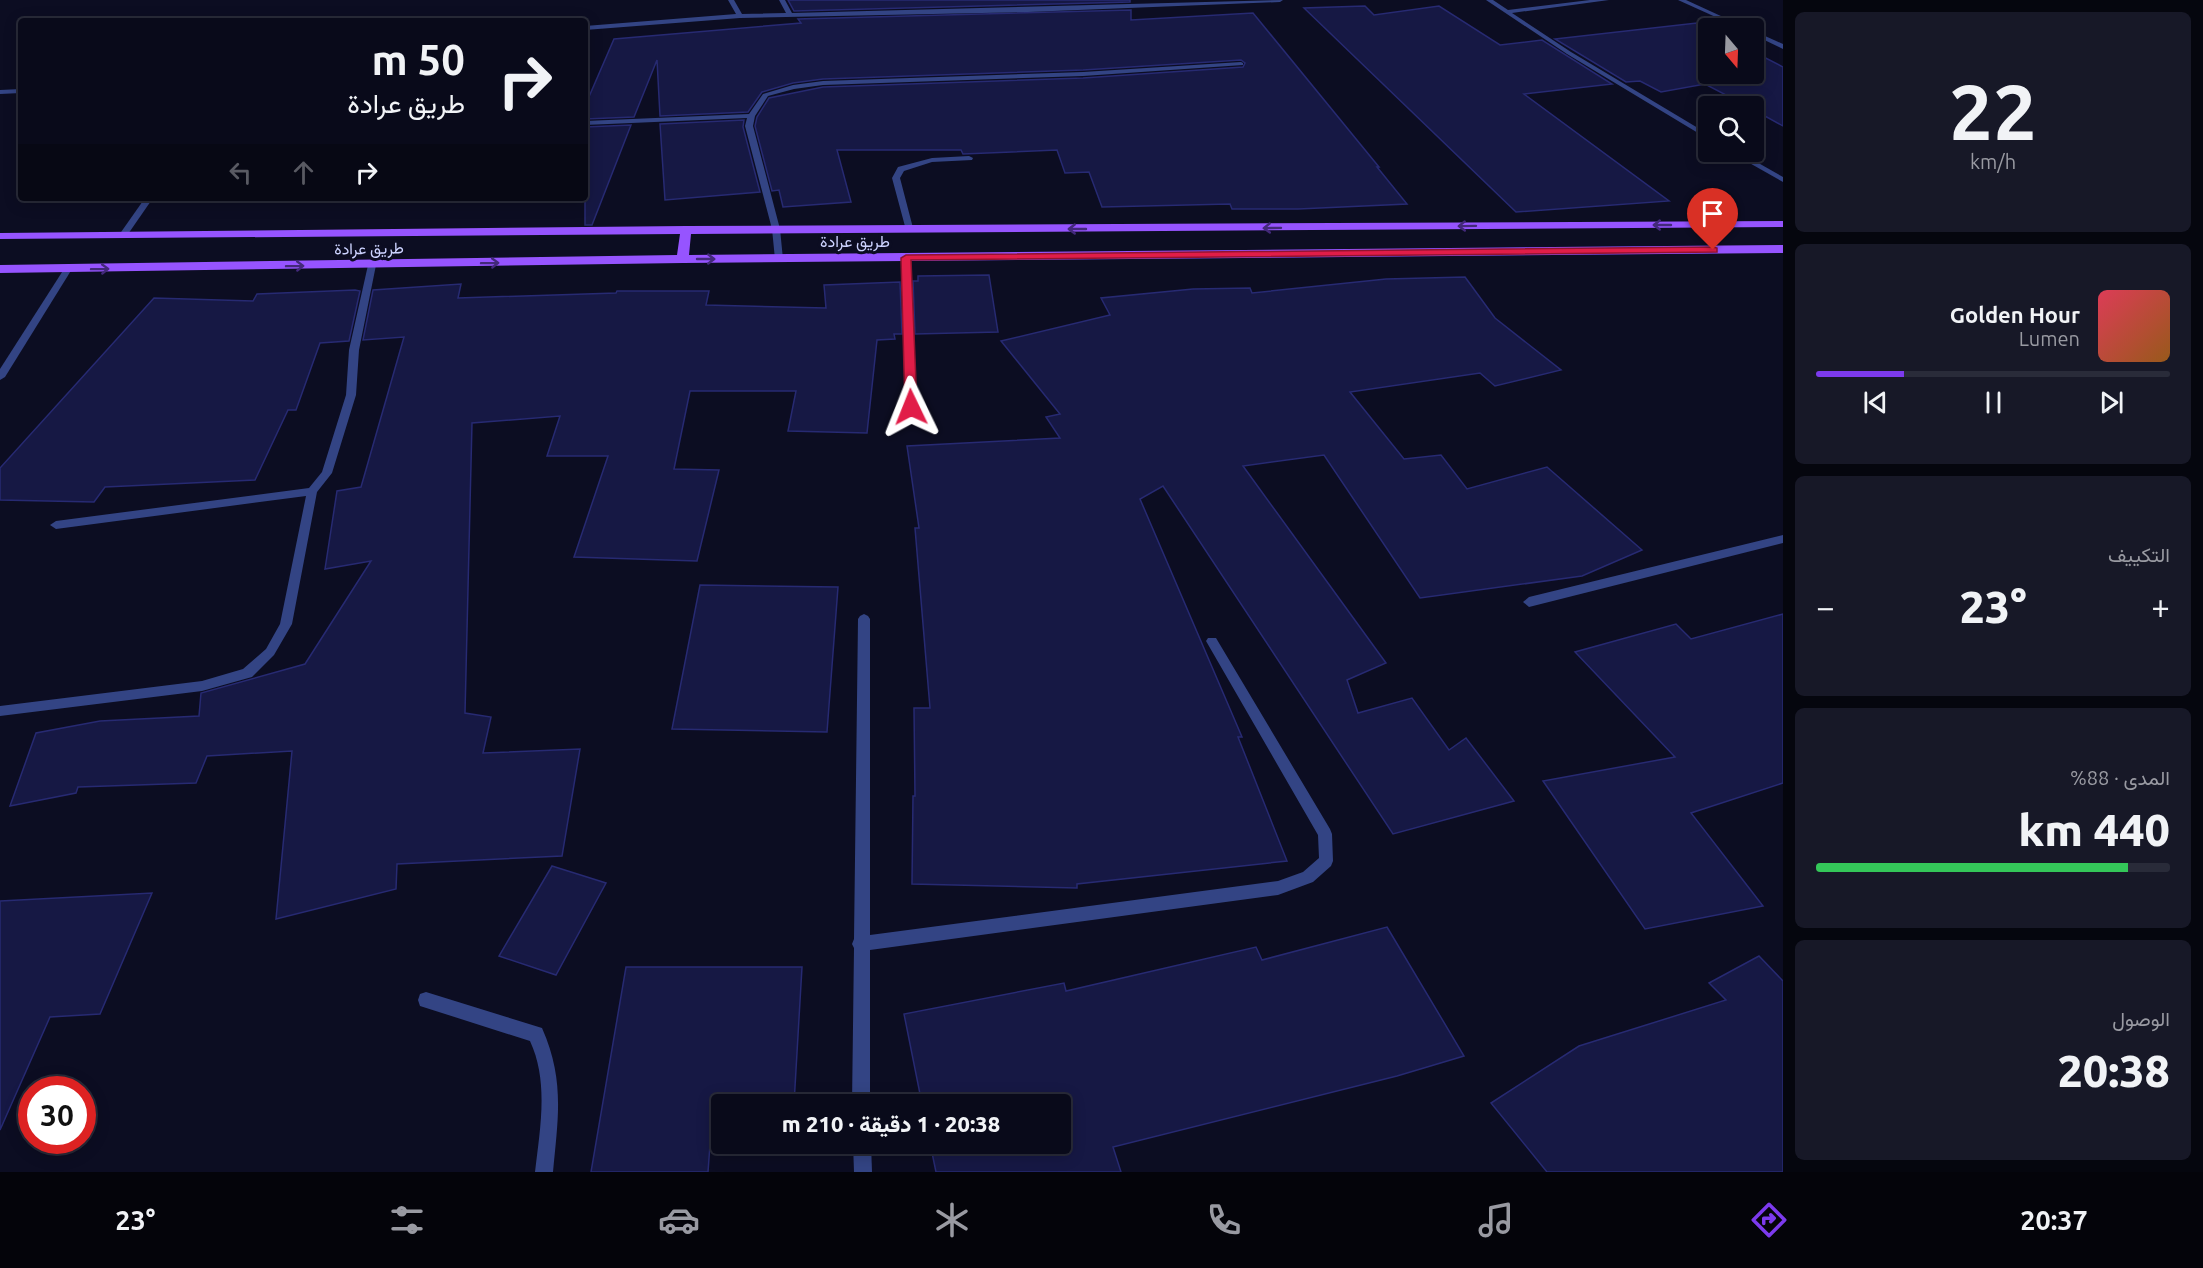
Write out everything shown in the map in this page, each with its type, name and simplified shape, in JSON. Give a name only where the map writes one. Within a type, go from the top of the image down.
[{"type":"main road","points":[[0,236],[686,229],[1783,224]]},
{"type":"main road","points":[[683,259],[686,229]]},
{"type":"main road","name":"طريق عرادة","points":[[0,269],[683,259],[1783,249]]},
{"type":"street","points":[[731,0],[740,16]]},
{"type":"street","points":[[782,0],[790,15]]},
{"type":"street","points":[[588,28],[740,16],[1040,10],[1280,0]]},
{"type":"street","points":[[1489,0],[1509,11],[1569,53],[1698,131]]},
{"type":"street","points":[[1509,11],[1606,0]]},
{"type":"street","points":[[1681,0],[1722,18]]},
{"type":"street","points":[[1764,38],[1783,47]]},
{"type":"street","points":[[778,258],[776,229],[749,126],[751,116],[765,95],[793,87],[822,83],[1083,74],[1241,64]]},
{"type":"street","points":[[0,92],[18,91]]},
{"type":"street","points":[[588,123],[751,116]]},
{"type":"street","points":[[909,228],[896,178],[901,169],[932,160],[969,158]]},
{"type":"street","points":[[1752,162],[1783,180]]},
{"type":"street","points":[[123,235],[147,201]]},
{"type":"street","points":[[906,258],[911,407]]},
{"type":"street","points":[[0,711],[202,686],[247,672],[270,652],[286,624],[312,491],[327,472],[351,395],[354,350],[372,265]]},
{"type":"street","points":[[0,377],[68,269]]},
{"type":"street","points":[[56,525],[312,491]]},
{"type":"street","points":[[1529,602],[1783,539]]},
{"type":"street","points":[[861,1094],[860,944],[864,619]]},
{"type":"street","points":[[860,944],[1278,888],[1308,877],[1326,861],[1325,834],[1212,640]]},
{"type":"street","points":[[426,1000],[536,1034],[546,1052],[551,1072],[544,1172]]},
{"type":"street","points":[[862,1154],[862,1172]]},
{"type":"building","points":[[788,0],[1130,0],[1130,2],[794,11]]},
{"type":"building","points":[[1365,6],[1374,15],[1439,6],[1500,45],[1542,40],[1612,84],[1524,94],[1669,201],[1516,212],[1304,8]]},
{"type":"building","points":[[1131,10],[1131,20],[1253,13],[1407,204],[1298,209],[1232,209],[1230,204],[1102,207],[1089,172],[1065,173],[1057,150],[963,154],[961,150],[837,150],[851,202],[783,207],[779,190],[772,191],[755,126],[757,117],[769,98],[823,87],[1083,78],[1243,67],[1245,63],[1241,60],[1083,70],[823,79],[793,83],[762,92],[748,112],[660,116],[657,60],[634,117],[588,119],[588,99],[614,39],[801,23],[798,19]]},
{"type":"building","points":[[1697,23],[1698,84],[1705,84],[1661,92],[1640,81],[1626,82],[1555,39]]},
{"type":"building","points":[[1764,57],[1783,67],[1783,126],[1764,116],[1764,96],[1728,96],[1705,84],[1764,84]]},
{"type":"building","points":[[744,120],[743,127],[760,192],[665,200],[660,124]]},
{"type":"building","points":[[631,125],[592,225],[585,225],[585,201],[588,201],[588,127]]},
{"type":"building","points":[[989,275],[998,332],[915,334],[913,281],[918,281],[918,276]]},
{"type":"building","points":[[1465,277],[1495,318],[1561,370],[1495,386],[1480,373],[1350,392],[1404,459],[1441,455],[1467,489],[1547,467],[1642,550],[1582,576],[1420,598],[1324,455],[1243,466],[1386,663],[1347,680],[1358,713],[1412,698],[1449,750],[1466,738],[1514,801],[1393,834],[1163,486],[1140,499],[1242,737],[1238,737],[1287,861],[1077,884],[1077,888],[912,884],[913,796],[915,796],[914,708],[930,708],[915,528],[919,528],[907,446],[1060,438],[1046,417],[1060,414],[1001,341],[1110,315],[1101,298],[1193,289],[1250,288],[1252,293],[1386,279]]},
{"type":"building","points":[[900,282],[902,334],[894,334],[895,339],[877,340],[867,433],[788,431],[796,391],[690,391],[674,469],[719,470],[697,561],[574,557],[608,456],[547,456],[560,416],[472,423],[465,713],[491,717],[483,753],[580,749],[562,856],[397,864],[396,889],[276,919],[292,751],[207,756],[196,783],[78,787],[76,793],[10,806],[36,733],[100,721],[199,716],[201,693],[305,664],[371,561],[325,569],[337,491],[361,487],[404,337],[363,340],[373,290],[461,284],[458,298],[616,293],[617,291],[709,291],[706,305],[826,308],[824,285]]},
{"type":"building","points":[[360,291],[349,341],[320,343],[296,410],[288,410],[255,480],[105,487],[94,502],[0,500],[0,468],[154,298],[253,301],[257,294]]},
{"type":"building","points":[[700,585],[838,587],[827,732],[672,729]]},
{"type":"building","points":[[1783,614],[1783,783],[1691,813],[1763,906],[1645,929],[1543,781],[1675,757],[1575,652],[1676,624],[1691,639]]},
{"type":"building","points":[[552,866],[606,883],[556,975],[499,956]]},
{"type":"building","points":[[152,893],[100,1014],[50,1017],[24,1076],[18,1076],[18,1089],[0,1130],[0,901]]},
{"type":"building","points":[[1387,927],[1464,1056],[1397,1076],[1113,1147],[1121,1172],[936,1172],[932,1154],[1071,1154],[1071,1094],[920,1094],[904,1014],[1064,983],[1066,991],[1256,947],[1262,960]]},
{"type":"building","points":[[1759,956],[1783,981],[1783,1172],[1547,1172],[1491,1103],[1579,1046],[1726,1000],[1709,983]]},
{"type":"building","points":[[626,967],[802,967],[795,1094],[711,1094],[708,1172],[591,1172]]},
{"type":"route","points":[[911,407],[906,258],[1713,250]]}]
